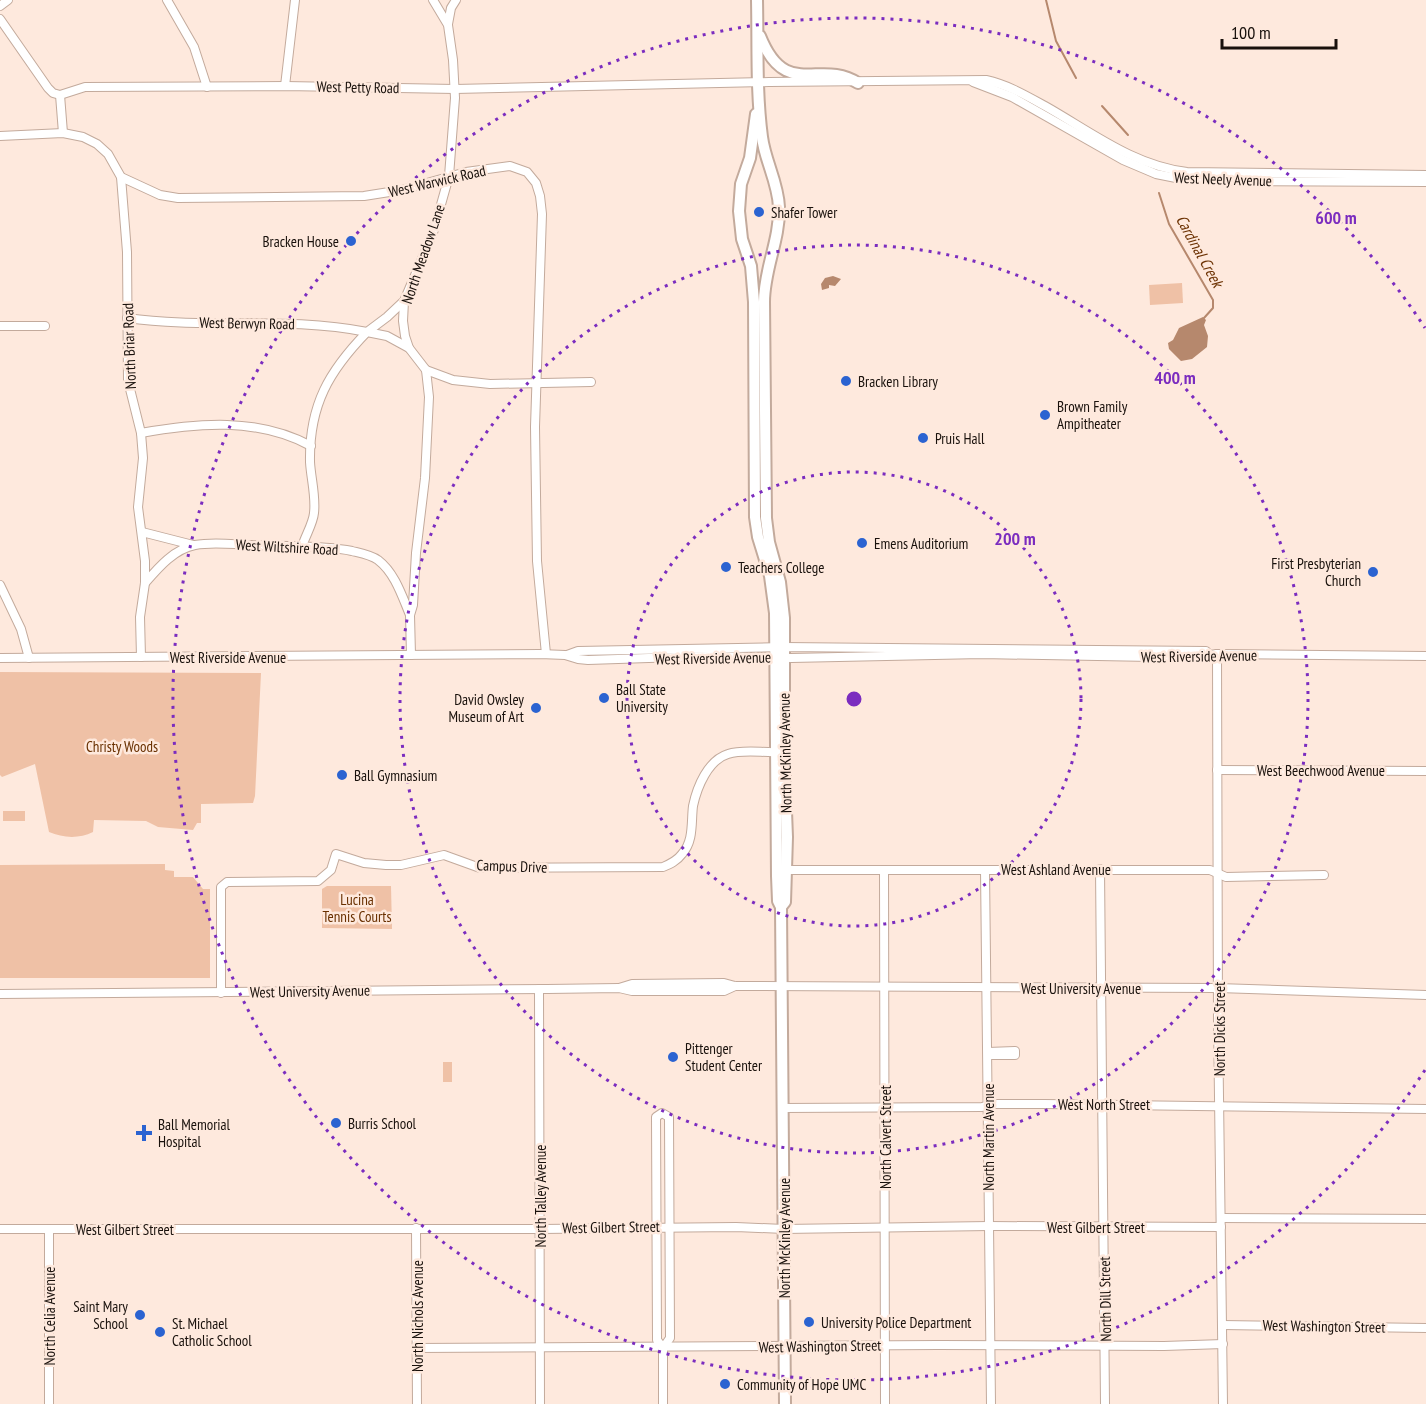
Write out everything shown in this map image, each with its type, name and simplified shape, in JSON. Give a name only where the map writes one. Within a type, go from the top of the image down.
[{"type":"main road","name":"North McKinley Avenue","points":[[757,0],[758,108],[764,149],[778,196],[776,238],[764,282],[766,518],[783,600],[779,650],[779,752],[786,870],[785,902],[782,907],[781,986],[785,1404]]},
{"type":"main road","points":[[758,30],[765,48],[786,71],[801,75],[842,75],[858,83]]},
{"type":"main road","name":"North McKinley Avenue","points":[[758,108],[754,119],[750,158],[741,184],[739,219],[750,266],[754,302],[755,517],[758,537],[770,576],[779,650]]},
{"type":"main road","points":[[779,752],[778,901],[782,907]]},
{"type":"street","points":[[0,6],[8,0]]},
{"type":"street","points":[[167,0],[194,47],[207,87]]},
{"type":"street","points":[[285,86],[295,0]]},
{"type":"street","points":[[433,0],[448,25]]},
{"type":"street","points":[[448,25],[451,8],[456,0]]},
{"type":"street","points":[[0,19],[48,88],[60,96],[63,134]]},
{"type":"street","name":"North Meadow Lane","points":[[426,370],[409,348],[403,328],[404,301],[433,233],[449,176],[454,133],[455,89],[448,25]]},
{"type":"street","name":"West Neely Avenue","points":[[758,83],[986,80],[1015,90],[1145,163],[1173,170],[1426,175]]},
{"type":"street","name":"West Neely Avenue","points":[[971,81],[1012,97],[1123,160],[1156,174],[1176,178],[1221,180],[1426,182]]},
{"type":"street","name":"West Petty Road","points":[[60,96],[85,87],[285,86],[455,89],[758,83]]},
{"type":"street","points":[[0,136],[63,134],[83,137],[97,144],[108,154],[121,177]]},
{"type":"street","name":"West Warwick Road","points":[[121,177],[160,195],[178,198],[364,196],[402,190],[478,170],[510,166],[527,172],[536,183],[540,196],[542,235],[535,383],[537,561],[546,654]]},
{"type":"street","name":"North Briar Road","points":[[121,177],[127,252],[128,381],[141,433],[143,458],[138,507],[146,561],[140,617],[141,657]]},
{"type":"street","points":[[302,547],[314,514],[311,446],[317,411],[328,380],[345,355],[367,332],[404,301]]},
{"type":"street","name":"West Berwyn Road","points":[[127,318],[154,321],[292,323],[331,326],[387,336],[409,348]]},
{"type":"street","points":[[0,326],[45,326]]},
{"type":"street","points":[[411,656],[410,615],[413,605],[416,553],[428,445],[429,398],[426,370],[442,377],[490,384],[591,382]]},
{"type":"street","points":[[141,433],[206,425],[242,425],[268,430],[311,446]]},
{"type":"street","points":[[142,532],[195,545]]},
{"type":"street","name":"West Wiltshire Road","points":[[145,583],[166,561],[195,545],[302,547],[351,551],[377,560],[390,572],[410,615]]},
{"type":"street","points":[[0,585],[21,629],[28,658]]},
{"type":"street","name":"West Riverside Avenue","points":[[0,658],[565,655],[578,651],[779,650],[1206,658],[1214,655],[1426,656]]},
{"type":"street","name":"North Dicks Street","points":[[1214,655],[1223,1404]]},
{"type":"street","name":"Campus Drive","points":[[221,993],[221,887],[227,882],[318,881],[330,870],[336,854],[364,863],[386,865],[401,865],[444,855],[480,868],[663,867],[674,862],[689,844],[693,805],[699,787],[712,765],[729,753],[779,752]]},
{"type":"street","name":"West Beechwood Avenue","points":[[1217,770],[1426,771]]},
{"type":"street","name":"North Dill Street","points":[[1100,869],[1105,1404]]},
{"type":"street","name":"West Ashland Avenue","points":[[786,870],[1210,870],[1226,877],[1324,875]]},
{"type":"street","name":"North Calvert Street","points":[[884,870],[885,1404]]},
{"type":"street","name":"North Martin Avenue","points":[[985,870],[991,1404]]},
{"type":"street","name":"West University Avenue","points":[[0,994],[620,988],[632,984],[724,983],[735,986],[1218,988],[1426,995]]},
{"type":"street","name":"North Talley Avenue","points":[[539,989],[540,1404]]},
{"type":"street","name":"West North Street","points":[[783,1108],[1219,1105],[1426,1109]]},
{"type":"street","points":[[663,1348],[657,1340],[656,1227],[656,1117],[662,1113],[669,1117],[670,1338],[663,1348],[663,1404]]},
{"type":"street","points":[[1221,1218],[1426,1219]]},
{"type":"street","name":"West Gilbert Street","points":[[0,1229],[1221,1227]]},
{"type":"street","name":"North Nichols Avenue","points":[[416,1228],[417,1404]]},
{"type":"street","name":"North Celia Avenue","points":[[49,1229],[49,1404]]},
{"type":"street","name":"West Washington Street","points":[[1223,1325],[1426,1328]]},
{"type":"street","name":"West Washington Street","points":[[417,1348],[1223,1344]]},
{"type":"green space","points":[[1182,283],[1183,303],[1150,305],[1149,285]]},
{"type":"green space","name":"Christy Woods","points":[[0,672],[261,673],[253,803],[201,804],[201,823],[197,823],[193,830],[158,827],[146,821],[94,820],[93,832],[82,836],[60,836],[49,832],[35,764],[2,777],[0,775]]},
{"type":"green space","points":[[3,811],[25,811],[25,821],[3,821]]},
{"type":"green space","points":[[165,864],[165,870],[174,871],[174,877],[193,877],[203,889],[210,889],[210,978],[0,978],[0,865]]},
{"type":"green space","name":"Lucina Tennis Courts","points":[[327,886],[391,886],[392,929],[322,928],[322,889]]},
{"type":"green space","points":[[443,1062],[452,1062],[452,1082],[443,1082]]},
{"type":"shaded area","points":[[833,276],[841,279],[835,286],[829,285],[829,288],[822,290],[821,284],[825,278]]},
{"type":"shaded area","points":[[1203,317],[1206,320],[1204,325],[1208,336],[1207,347],[1192,359],[1181,361],[1169,349],[1168,343],[1173,340],[1179,328]]},
{"type":"waterway","name":"Cardinal Creek","points":[[1046,0],[1056,41],[1076,78]]},
{"type":"waterway","name":"Cardinal Creek","points":[[1102,106],[1128,135]]},
{"type":"waterway","name":"Cardinal Creek","points":[[1159,193],[1169,224],[1213,300],[1213,308],[1204,318]]},
{"type":"place","name":"Shafer Tower","points":[[759,212]]},
{"type":"place","name":"Bracken House","points":[[351,241]]},
{"type":"place","name":"Bracken Library","points":[[846,381]]},
{"type":"place","name":"Brown Family Ampitheater","points":[[1045,415]]},
{"type":"place","name":"Pruis Hall","points":[[923,438]]},
{"type":"place","name":"Emens Auditorium","points":[[862,543]]},
{"type":"place","name":"Teachers College","points":[[726,567]]},
{"type":"place","name":"First Presbyterian Church","points":[[1373,572]]},
{"type":"place","name":"Ball State University","points":[[604,698]]},
{"type":"place","name":"David Owsley Museum of Art","points":[[536,708]]},
{"type":"place","name":"Ball Gymnasium","points":[[342,775]]},
{"type":"place","name":"Pittenger Student Center","points":[[673,1057]]},
{"type":"place","name":"Burris School","points":[[336,1123]]},
{"type":"place","name":"Ball Memorial Hospital","points":[[144,1133]]},
{"type":"place","name":"Saint Mary School","points":[[140,1315]]},
{"type":"place","name":"University Police Department","points":[[809,1322]]},
{"type":"place","name":"St. Michael Catholic School","points":[[160,1332]]},
{"type":"place","name":"Community of Hope UMC","points":[[725,1384]]}]
